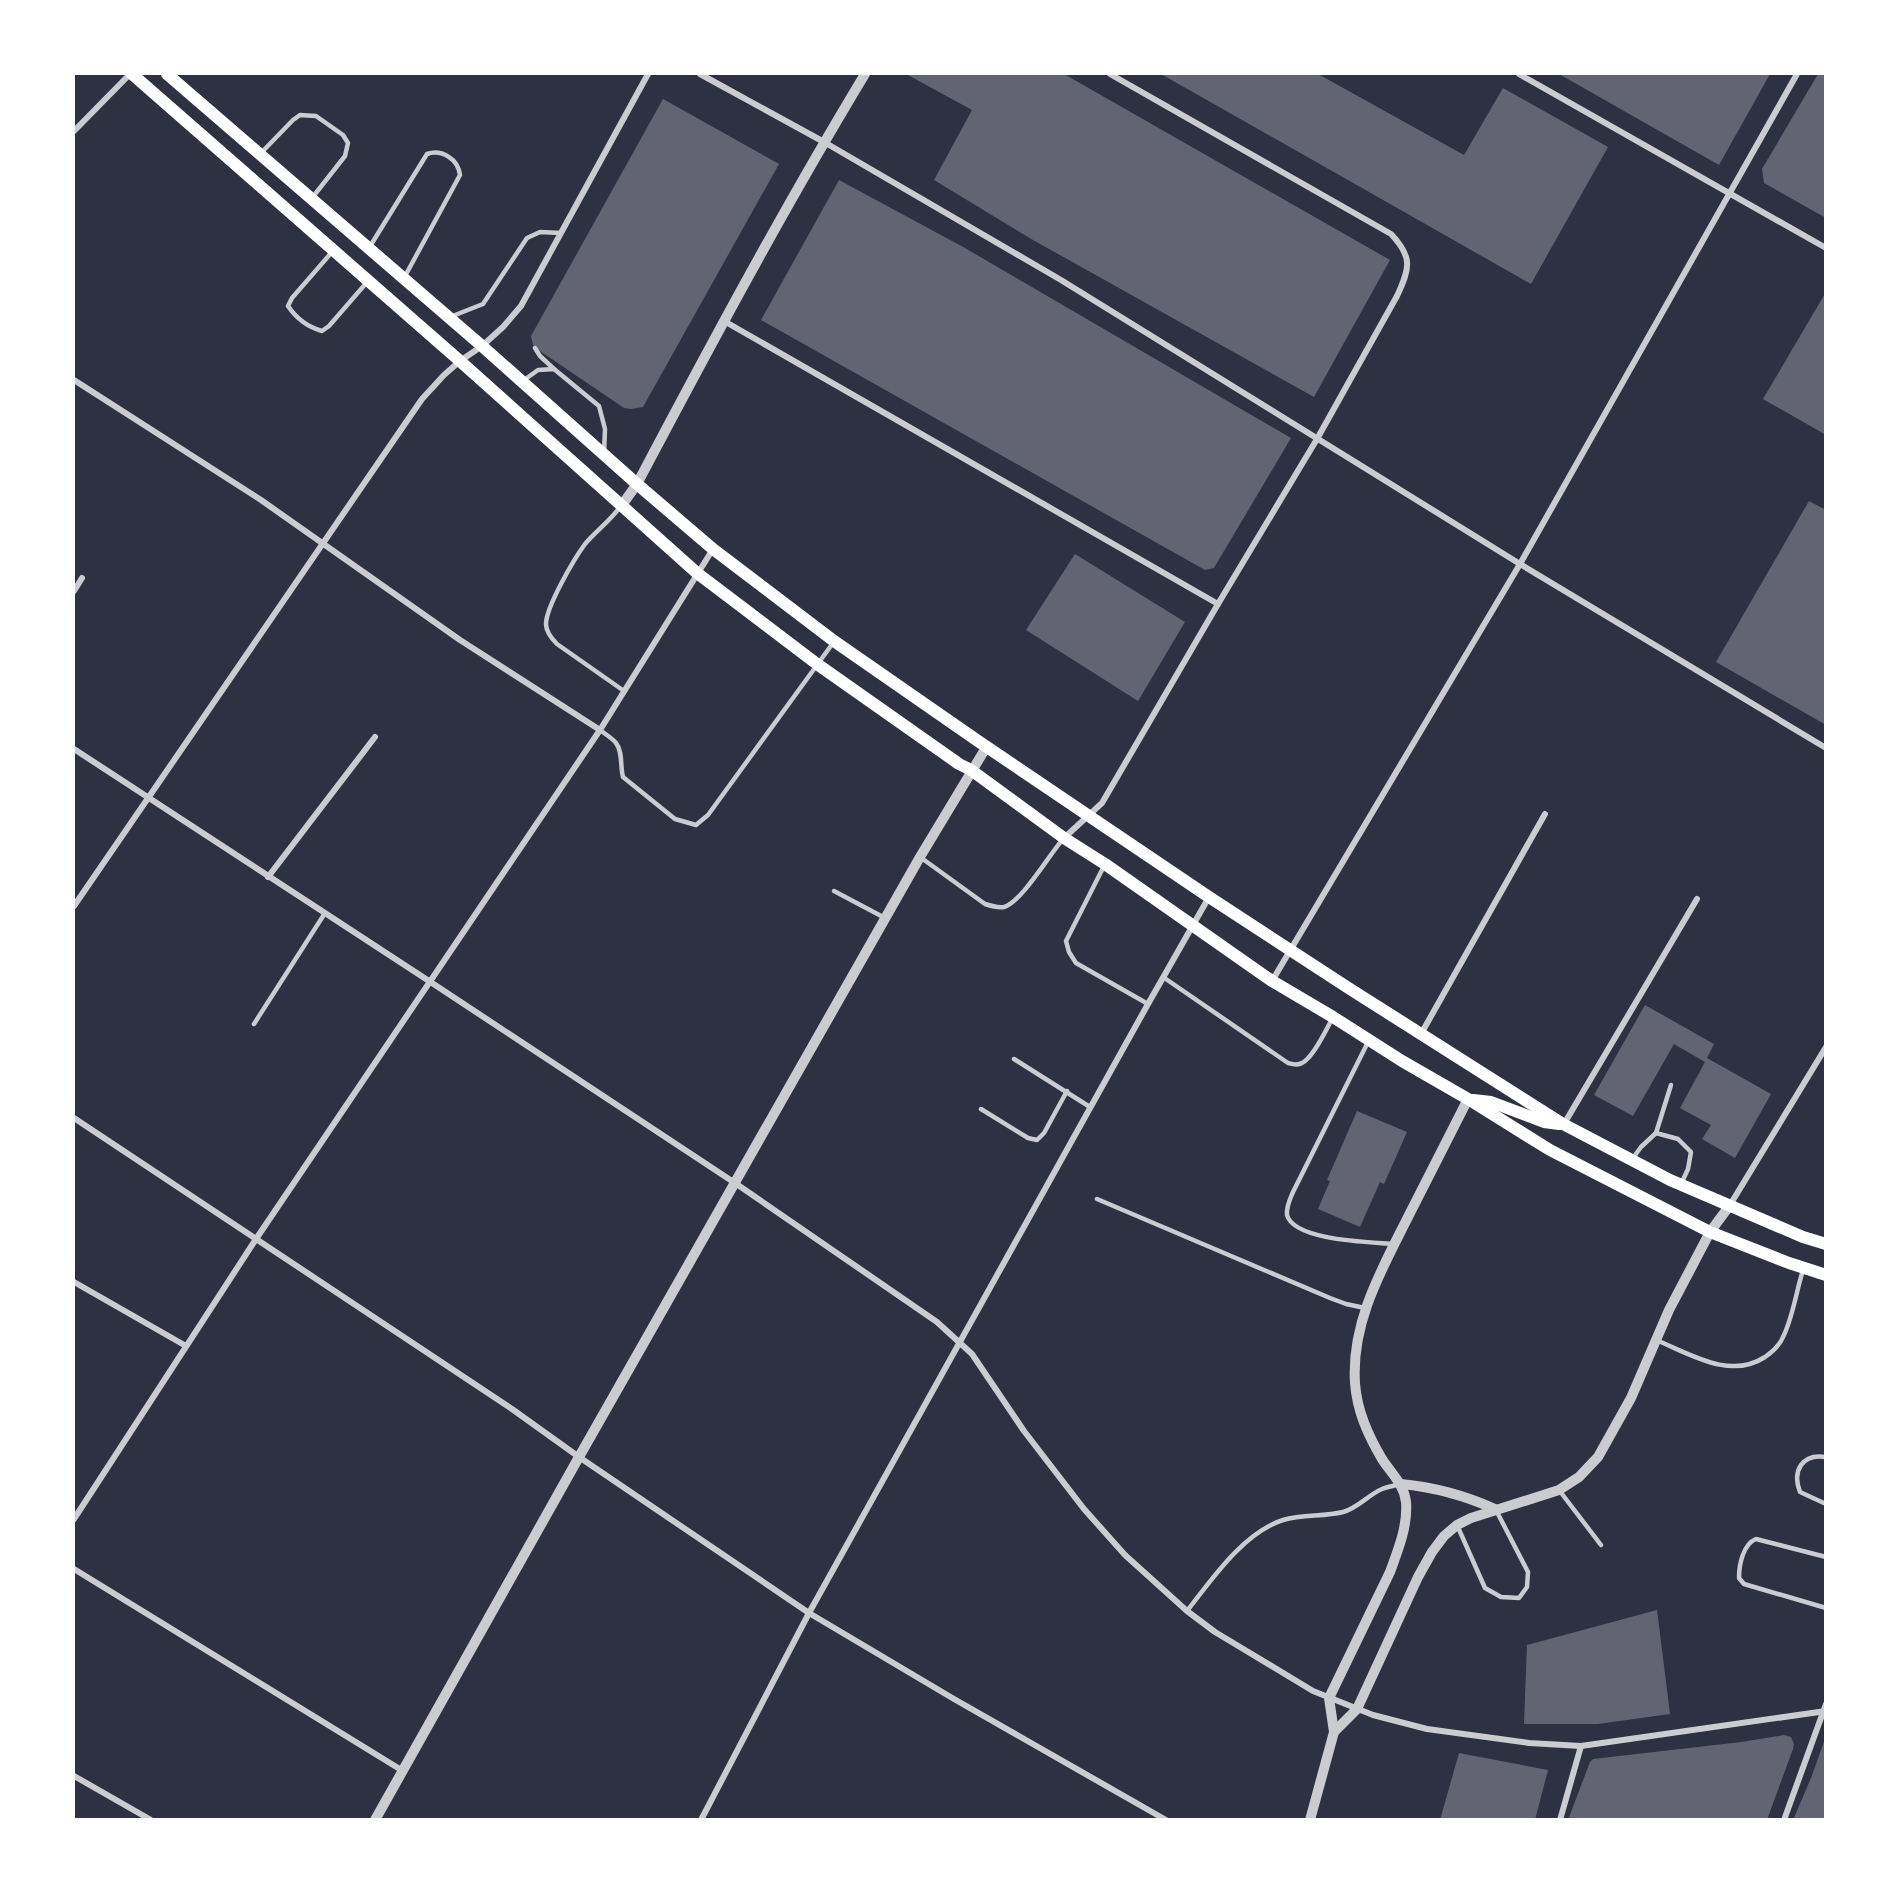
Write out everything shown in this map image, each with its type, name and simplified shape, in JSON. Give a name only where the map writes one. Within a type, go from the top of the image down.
[{"type":"main road","points":[[131,74],[460,361],[697,573],[817,664],[1272,981],[1402,1062],[1576,1165],[1710,1232],[1826,1275]]},
{"type":"main road","points":[[167,74],[404,278],[712,549],[834,640],[1088,816],[1290,951],[1563,1124],[1680,1185],[1803,1237],[1826,1244]]},
{"type":"main road","points":[[1468,1099],[1491,1101],[1544,1122],[1563,1124]]},
{"type":"street","points":[[74,131],[131,74]]},
{"type":"street","points":[[74,906],[422,399],[444,375],[503,327],[521,306],[648,74]]},
{"type":"street","points":[[700,74],[824,142],[1061,280],[1520,564],[1826,748]]},
{"type":"street","points":[[622,505],[637,484],[723,321],[865,74]]},
{"type":"street","points":[[1064,838],[1102,803],[1317,439],[1397,296],[1409,264],[1403,246],[1391,234],[1110,74]]},
{"type":"street","points":[[1519,74],[1826,248]]},
{"type":"street","points":[[1272,981],[1520,564],[1797,74]]},
{"type":"street","points":[[723,321],[1218,604]]},
{"type":"street","points":[[74,380],[261,500],[460,640],[600,730]]},
{"type":"street","points":[[74,1519],[256,1239],[600,730],[712,549]]},
{"type":"street","points":[[74,591],[82,578]]},
{"type":"street","points":[[268,877],[375,737]]},
{"type":"street","points":[[375,1820],[920,857],[987,746]]},
{"type":"street","points":[[74,749],[429,981],[909,1301],[972,1354],[1024,1431],[1084,1509],[1125,1556],[1187,1611],[1262,1662],[1313,1691],[1374,1715],[1426,1729],[1518,1742],[1581,1746],[1825,1709],[1784,1820]]},
{"type":"street","points":[[1420,1034],[1545,814]]},
{"type":"street","points":[[701,1820],[809,1613],[1209,897]]},
{"type":"street","points":[[1563,1124],[1697,899]]},
{"type":"street","points":[[1334,1732],[1357,1709],[1423,1569],[1444,1536],[1471,1518],[1559,1490],[1579,1477],[1598,1457],[1631,1398],[1669,1310],[1710,1232],[1730,1205],[1826,1047]]},
{"type":"street","points":[[1310,1820],[1334,1732],[1329,1698],[1390,1572],[1404,1527],[1406,1501],[1401,1484],[1371,1440],[1359,1411],[1355,1382],[1356,1346],[1365,1308],[1468,1099]]},
{"type":"street","points":[[74,1118],[512,1409],[809,1613],[1166,1820]]},
{"type":"street","points":[[74,1282],[186,1346]]},
{"type":"street","points":[[1401,1484],[1474,1500],[1496,1509]]},
{"type":"street","points":[[74,1569],[403,1772]]},
{"type":"street","points":[[1560,1820],[1581,1746]]},
{"type":"street","points":[[74,1776],[152,1820]]},
{"type":"lane","points":[[260,154],[300,115],[316,116],[343,135],[348,143],[345,156],[312,198]]},
{"type":"lane","points":[[369,248],[427,154],[435,152],[449,156],[459,167],[460,175],[404,278]]},
{"type":"lane","points":[[449,318],[483,304],[526,238],[540,232],[561,233]]},
{"type":"lane","points":[[334,250],[292,298],[288,306],[292,312],[312,328],[322,331],[368,281]]},
{"type":"lane","points":[[535,348],[554,369],[599,406],[605,429],[604,455]]},
{"type":"lane","points":[[522,382],[538,370],[554,369]]},
{"type":"lane","points":[[622,505],[612,519],[584,546],[548,611],[546,625],[548,634],[556,644],[624,691]]},
{"type":"lane","points":[[600,730],[616,743],[620,753],[623,777],[675,819],[696,825],[708,815],[834,640]]},
{"type":"lane","points":[[920,857],[985,904],[994,908],[1013,902],[1064,838]]},
{"type":"lane","points":[[1105,864],[1066,941],[1069,952],[1076,963],[1148,1004]]},
{"type":"lane","points":[[834,891],[885,919]]},
{"type":"lane","points":[[254,1024],[325,913]]},
{"type":"lane","points":[[1163,977],[1288,1063],[1296,1065],[1303,1063],[1309,1057],[1333,1017]]},
{"type":"lane","points":[[1370,1040],[1293,1192],[1288,1203],[1287,1214],[1299,1228],[1313,1233],[1352,1241],[1395,1244]]},
{"type":"lane","points":[[1014,1059],[1090,1107]]},
{"type":"lane","points":[[1631,1160],[1656,1133],[1671,1085]]},
{"type":"lane","points":[[981,1109],[1037,1140],[1044,1133],[1067,1091]]},
{"type":"lane","points":[[1656,1133],[1678,1139],[1691,1152],[1688,1169],[1680,1185]]},
{"type":"lane","points":[[1097,1199],[1330,1298],[1365,1308]]},
{"type":"lane","points":[[1656,1340],[1722,1366],[1746,1366],[1757,1362],[1777,1347],[1784,1337],[1804,1268]]},
{"type":"lane","points":[[1826,1457],[1810,1457],[1802,1462],[1797,1478],[1800,1492],[1826,1504]]},
{"type":"lane","points":[[1187,1611],[1220,1569],[1263,1530],[1282,1521],[1307,1515],[1352,1509],[1381,1489],[1401,1484]]},
{"type":"lane","points":[[1559,1490],[1601,1545]]},
{"type":"lane","points":[[1457,1526],[1485,1588],[1502,1597],[1519,1598],[1527,1587],[1528,1572],[1496,1509]]},
{"type":"lane","points":[[1826,1557],[1756,1539],[1751,1541],[1746,1548],[1739,1578],[1744,1584],[1826,1608]]},
{"type":"building","points":[[906,74],[1064,74],[1390,260],[1314,397],[1033,240],[934,180],[972,110]]},
{"type":"building","points":[[1161,74],[1318,74],[1464,155],[1503,88],[1608,147],[1531,284]]},
{"type":"building","points":[[1559,74],[1770,74],[1719,165]]},
{"type":"building","points":[[1818,74],[1826,74],[1826,218],[1764,183],[1762,169]]},
{"type":"building","points":[[663,99],[779,164],[643,407],[631,409],[624,408],[537,349],[533,345],[531,336]]},
{"type":"building","points":[[839,180],[965,248],[1291,438],[1214,568],[1205,570],[761,320]]},
{"type":"building","points":[[1826,292],[1826,435],[1763,399]]},
{"type":"building","points":[[1809,501],[1826,510],[1826,725],[1716,662]]},
{"type":"building","points":[[1075,554],[1185,622],[1138,701],[1026,630]]},
{"type":"building","points":[[1645,1005],[1714,1044],[1707,1058],[1771,1094],[1735,1158],[1702,1139],[1711,1125],[1680,1108],[1705,1062],[1674,1044],[1633,1116],[1594,1095]]},
{"type":"building","points":[[1357,1111],[1407,1132],[1384,1184],[1380,1182],[1360,1227],[1318,1209],[1330,1181],[1327,1180]]},
{"type":"building","points":[[1657,1610],[1670,1714],[1598,1724],[1524,1724],[1527,1645]]},
{"type":"building","points":[[1784,1735],[1791,1737],[1794,1744],[1793,1749],[1767,1820],[1568,1820],[1593,1759]]},
{"type":"building","points":[[1826,1736],[1826,1820],[1793,1820],[1811,1778]]},
{"type":"building","points":[[1459,1753],[1548,1770],[1535,1820],[1440,1820]]}]
